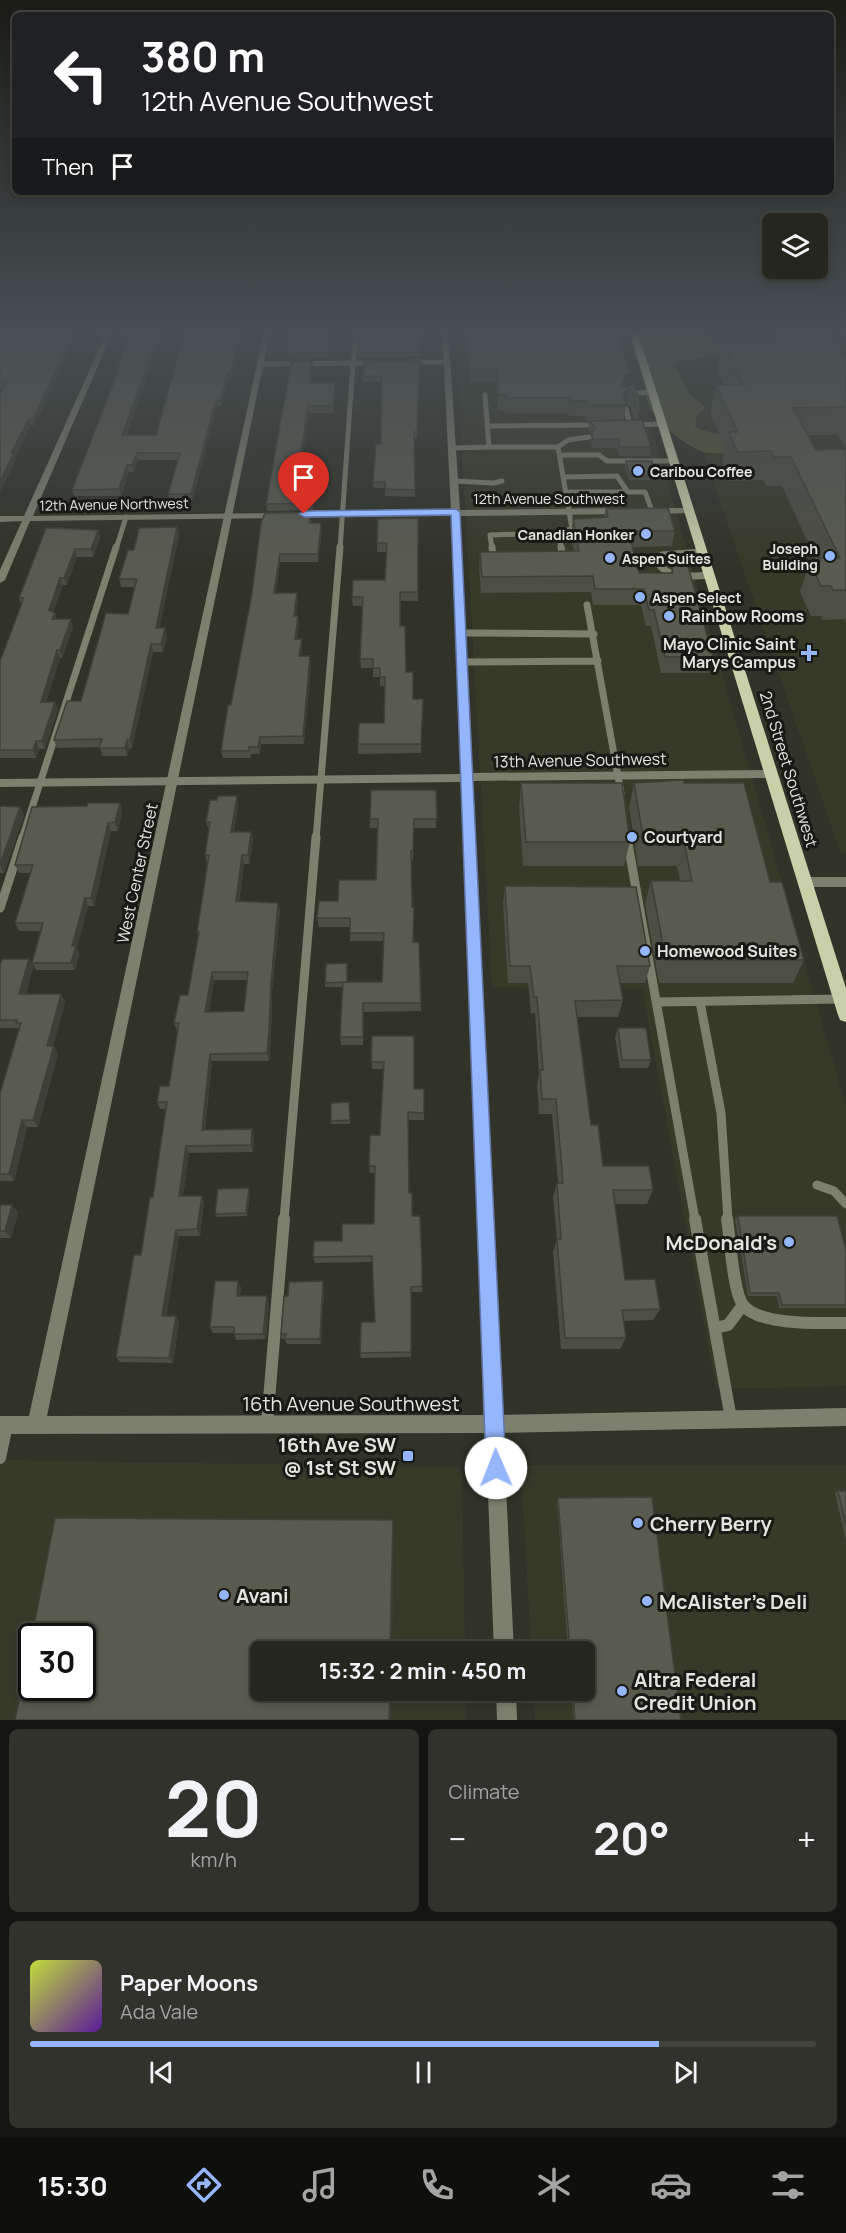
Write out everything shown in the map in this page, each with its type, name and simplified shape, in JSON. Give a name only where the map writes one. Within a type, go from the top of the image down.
[{"type":"main road","name":"2nd Street Southwest","points":[[657,407],[846,1015]]},
{"type":"street","points":[[0,580],[76,407]]},
{"type":"street","name":"West Center Street","points":[[36,1425],[251,407]]},
{"type":"street","points":[[450,407],[504,1641]]},
{"type":"street","name":"12th Avenue Southwest","points":[[228,515],[628,511]]},
{"type":"street","name":"12th Avenue Southwest","points":[[640,511],[690,511]]},
{"type":"street","name":"12th Avenue Northwest","points":[[0,519],[228,515]]},
{"type":"street","name":"13th Avenue Southwest","points":[[0,783],[173,783],[618,776],[677,780],[772,774]]},
{"type":"street","points":[[805,882],[846,882]]},
{"type":"street","name":"16th Avenue Southwest","points":[[4,1425],[495,1424],[846,1417]]},
{"type":"street","points":[[506,1701],[507,1720]]},
{"type":"lane","points":[[267,1424],[350,407]]},
{"type":"lane","points":[[486,407],[489,447]]},
{"type":"lane","points":[[626,409],[630,425]]},
{"type":"lane","points":[[618,425],[663,424]]},
{"type":"lane","points":[[487,426],[606,425]]},
{"type":"lane","points":[[505,556],[493,556],[490,535],[559,533],[573,529],[558,447],[562,441],[589,437]]},
{"type":"lane","points":[[452,448],[558,447]]},
{"type":"lane","points":[[560,455],[599,455],[607,461],[673,461]]},
{"type":"lane","points":[[563,477],[617,476],[627,491]]},
{"type":"lane","points":[[454,481],[492,483],[500,481]]},
{"type":"lane","points":[[566,492],[645,492],[652,511]]},
{"type":"lane","points":[[0,908],[126,517]]},
{"type":"lane","points":[[551,555],[562,555],[559,533]]},
{"type":"lane","points":[[702,552],[662,555],[658,563],[662,573],[710,575]]},
{"type":"lane","points":[[587,605],[594,634],[621,796],[631,800]]},
{"type":"lane","points":[[460,633],[594,634]]},
{"type":"lane","points":[[461,662],[598,661]]},
{"type":"lane","points":[[625,829],[658,1002],[731,1419]]},
{"type":"lane","points":[[658,1002],[841,999]]},
{"type":"lane","points":[[700,1002],[721,1113],[725,1152],[726,1211],[737,1288],[743,1305],[755,1314],[769,1318],[796,1322],[846,1323]]},
{"type":"lane","points":[[817,1185],[834,1191],[846,1204]]},
{"type":"lane","points":[[715,1328],[728,1325],[743,1305]]},
{"type":"lane","points":[[0,1458],[4,1425]]},
{"type":"shaded area","points":[[459,407],[646,407],[846,1106],[846,1386],[716,1389],[642,989],[492,987]]},
{"type":"shaded area","points":[[650,407],[704,407],[704,410],[697,415],[695,427],[723,435],[738,452],[701,451],[673,434]]},
{"type":"shaded area","name":"Mayo Clinic Saint Marys Campus","points":[[688,407],[846,407],[846,854],[841,854]]},
{"type":"shaded area","points":[[0,1460],[462,1467],[465,1641],[250,1641],[250,1701],[465,1701],[466,1720],[0,1720]]},
{"type":"shaded area","points":[[521,1465],[846,1465],[846,1720],[535,1720],[534,1701],[595,1701],[595,1641],[530,1641]]},
{"type":"building","points":[[0,407],[39,407],[33,419],[29,419],[11,453],[14,453],[0,481]]},
{"type":"building","points":[[104,407],[132,407],[122,435],[156,435],[164,407],[214,407],[191,494],[168,494],[180,453],[137,453],[132,465],[127,465],[119,489],[72,490]]},
{"type":"building","points":[[283,407],[308,407],[299,467],[310,467],[309,481],[315,481],[312,503],[266,504]]},
{"type":"building","points":[[382,407],[418,407],[417,432],[414,432],[415,490],[385,489],[385,482],[373,482],[376,444],[381,444]]},
{"type":"building","points":[[726,407],[832,407],[793,408],[816,450],[846,449],[846,590],[833,590],[831,586],[821,586],[810,562],[820,562],[819,558],[840,558],[791,457],[774,457],[771,451],[737,452],[729,432],[738,432]]},
{"type":"building","points":[[642,420],[651,447],[620,447],[618,439],[593,439],[592,433],[595,427],[589,421]]},
{"type":"building","points":[[626,461],[652,461],[654,468],[649,468],[651,476],[630,476]]},
{"type":"building","points":[[668,508],[675,531],[636,531],[637,534],[629,534],[635,557],[631,564],[638,568],[639,573],[673,573],[672,566],[688,566],[713,657],[665,657],[654,610],[649,610],[644,589],[595,589],[593,576],[482,577],[480,552],[579,551],[573,519],[608,517],[606,509]]},
{"type":"building","points":[[265,513],[311,513],[309,523],[321,523],[318,554],[280,554],[274,593],[297,593],[294,616],[298,616],[295,639],[302,639],[299,656],[310,656],[303,736],[260,737],[258,747],[249,747],[249,751],[221,751],[228,705],[231,705],[252,593],[261,523]]},
{"type":"building","points":[[418,518],[418,592],[400,592],[400,626],[405,626],[406,672],[413,672],[413,699],[423,699],[421,744],[358,744],[359,723],[384,723],[385,677],[380,677],[380,668],[373,668],[373,659],[360,659],[363,597],[352,597],[353,580],[385,580],[387,543],[377,543],[378,519]]},
{"type":"building","points":[[177,527],[156,628],[165,628],[161,644],[151,644],[130,740],[127,740],[125,748],[99,748],[102,739],[54,740],[67,701],[81,701],[106,613],[128,614],[137,579],[119,579],[128,550],[134,550],[139,528]]},
{"type":"building","points":[[46,528],[98,530],[91,549],[75,549],[64,578],[60,578],[49,610],[55,613],[52,619],[71,619],[60,650],[57,650],[41,702],[55,702],[42,741],[36,741],[33,750],[0,750],[0,661],[22,603],[23,598],[19,598]]},
{"type":"building","points":[[683,780],[684,783],[744,783],[770,882],[782,882],[804,960],[666,960],[651,881],[692,881],[684,842],[644,842],[634,783]]},
{"type":"building","points":[[521,783],[622,783],[630,842],[526,842]]},
{"type":"building","points":[[371,790],[436,790],[437,819],[414,819],[413,851],[411,851],[413,942],[419,942],[421,1003],[363,1003],[363,1037],[340,1037],[343,982],[382,982],[384,933],[350,933],[350,918],[317,918],[319,901],[338,901],[339,880],[376,880],[378,819],[370,819]]},
{"type":"building","points":[[218,796],[237,796],[231,832],[251,832],[248,855],[242,855],[236,901],[278,903],[267,1053],[210,1054],[202,1130],[252,1129],[251,1145],[186,1146],[179,1196],[202,1196],[197,1229],[176,1230],[162,1316],[176,1316],[169,1358],[116,1357],[134,1255],[141,1255],[150,1197],[153,1197],[167,1102],[157,1102],[160,1086],[169,1086],[179,1023],[174,1023],[180,995],[188,995],[209,855],[205,855],[210,822],[206,822],[210,800],[217,800]],"holes":[[[212,972],[248,972],[244,1011],[205,1012]]]},
{"type":"building","points":[[88,803],[120,803],[115,822],[108,823],[91,898],[85,898],[72,946],[76,946],[71,963],[32,963],[43,923],[15,923],[33,865],[15,865],[32,807],[87,806]]},
{"type":"building","points":[[0,806],[20,807],[0,865]]},
{"type":"building","points":[[505,886],[636,887],[650,966],[617,966],[623,1000],[575,1001],[591,1125],[598,1125],[603,1166],[649,1166],[653,1190],[613,1190],[625,1280],[655,1279],[660,1309],[622,1310],[626,1338],[565,1338],[557,1239],[561,1239],[557,1183],[563,1183],[556,1099],[542,1099],[540,1070],[543,1070],[537,997],[534,997],[530,966],[510,966]]},
{"type":"building","points":[[2,959],[29,959],[19,994],[61,994],[47,1046],[54,1046],[33,1120],[22,1120],[9,1174],[0,1174],[0,1093],[21,1023],[16,1023],[17,1020],[0,1020],[0,965]]},
{"type":"building","points":[[347,963],[347,982],[325,983],[326,964]]},
{"type":"building","points":[[618,1028],[646,1028],[651,1060],[622,1060]]},
{"type":"building","points":[[372,1036],[414,1036],[414,1089],[424,1089],[424,1113],[408,1112],[409,1193],[412,1193],[412,1216],[420,1216],[422,1263],[422,1286],[411,1287],[411,1352],[360,1353],[361,1322],[375,1322],[372,1256],[313,1257],[314,1241],[342,1241],[342,1224],[374,1224],[375,1166],[369,1166],[370,1135],[380,1135],[384,1062],[371,1062]]},
{"type":"building","points":[[349,1102],[350,1120],[331,1121],[331,1103]]},
{"type":"building","points":[[249,1188],[246,1213],[215,1214],[218,1189]]},
{"type":"building","points":[[0,1205],[12,1205],[5,1231],[0,1231]]},
{"type":"building","name":"McDonald's","points":[[738,1216],[837,1216],[846,1250],[846,1305],[782,1305],[779,1293],[750,1293]]},
{"type":"building","points":[[215,1281],[238,1281],[237,1296],[267,1296],[263,1334],[234,1334],[234,1327],[210,1327]]},
{"type":"building","points":[[323,1281],[320,1339],[285,1339],[286,1334],[281,1334],[284,1296],[288,1296],[289,1282]]},
{"type":"building","points":[[838,1491],[846,1491],[846,1525]]},
{"type":"building","points":[[652,1497],[681,1720],[575,1720],[574,1701],[595,1701],[595,1641],[569,1641],[558,1498]]},
{"type":"building","name":"Avani","points":[[55,1518],[393,1520],[390,1641],[250,1641],[250,1701],[390,1701],[389,1720],[15,1720],[19,1701],[96,1701],[96,1623],[35,1623]]},
{"type":"place","name":"Caribou Coffee","points":[[638,471]]},
{"type":"place","name":"Canadian Honker","points":[[646,534]]},
{"type":"place","name":"Joseph Building","points":[[830,556]]},
{"type":"place","name":"Aspen Suites","points":[[610,558]]},
{"type":"place","name":"Aspen Select","points":[[640,597]]},
{"type":"place","name":"Rainbow Rooms","points":[[669,616]]},
{"type":"place","name":"Mayo Clinic Saint Marys Campus","points":[[809,653]]},
{"type":"place","name":"Courtyard","points":[[632,837]]},
{"type":"place","name":"Homewood Suites","points":[[645,951]]},
{"type":"place","name":"McDonald's","points":[[789,1242]]},
{"type":"place","name":"16th Ave SW @ 1st St SW","points":[[408,1456]]},
{"type":"place","name":"Cherry Berry","points":[[638,1523]]},
{"type":"place","name":"Avani","points":[[224,1595]]},
{"type":"place","name":"McAlister's Deli","points":[[647,1601]]},
{"type":"place","name":"Altra Federal Credit Union","points":[[622,1691]]},
{"type":"route","points":[[304,514],[456,512],[496,1468]]}]
